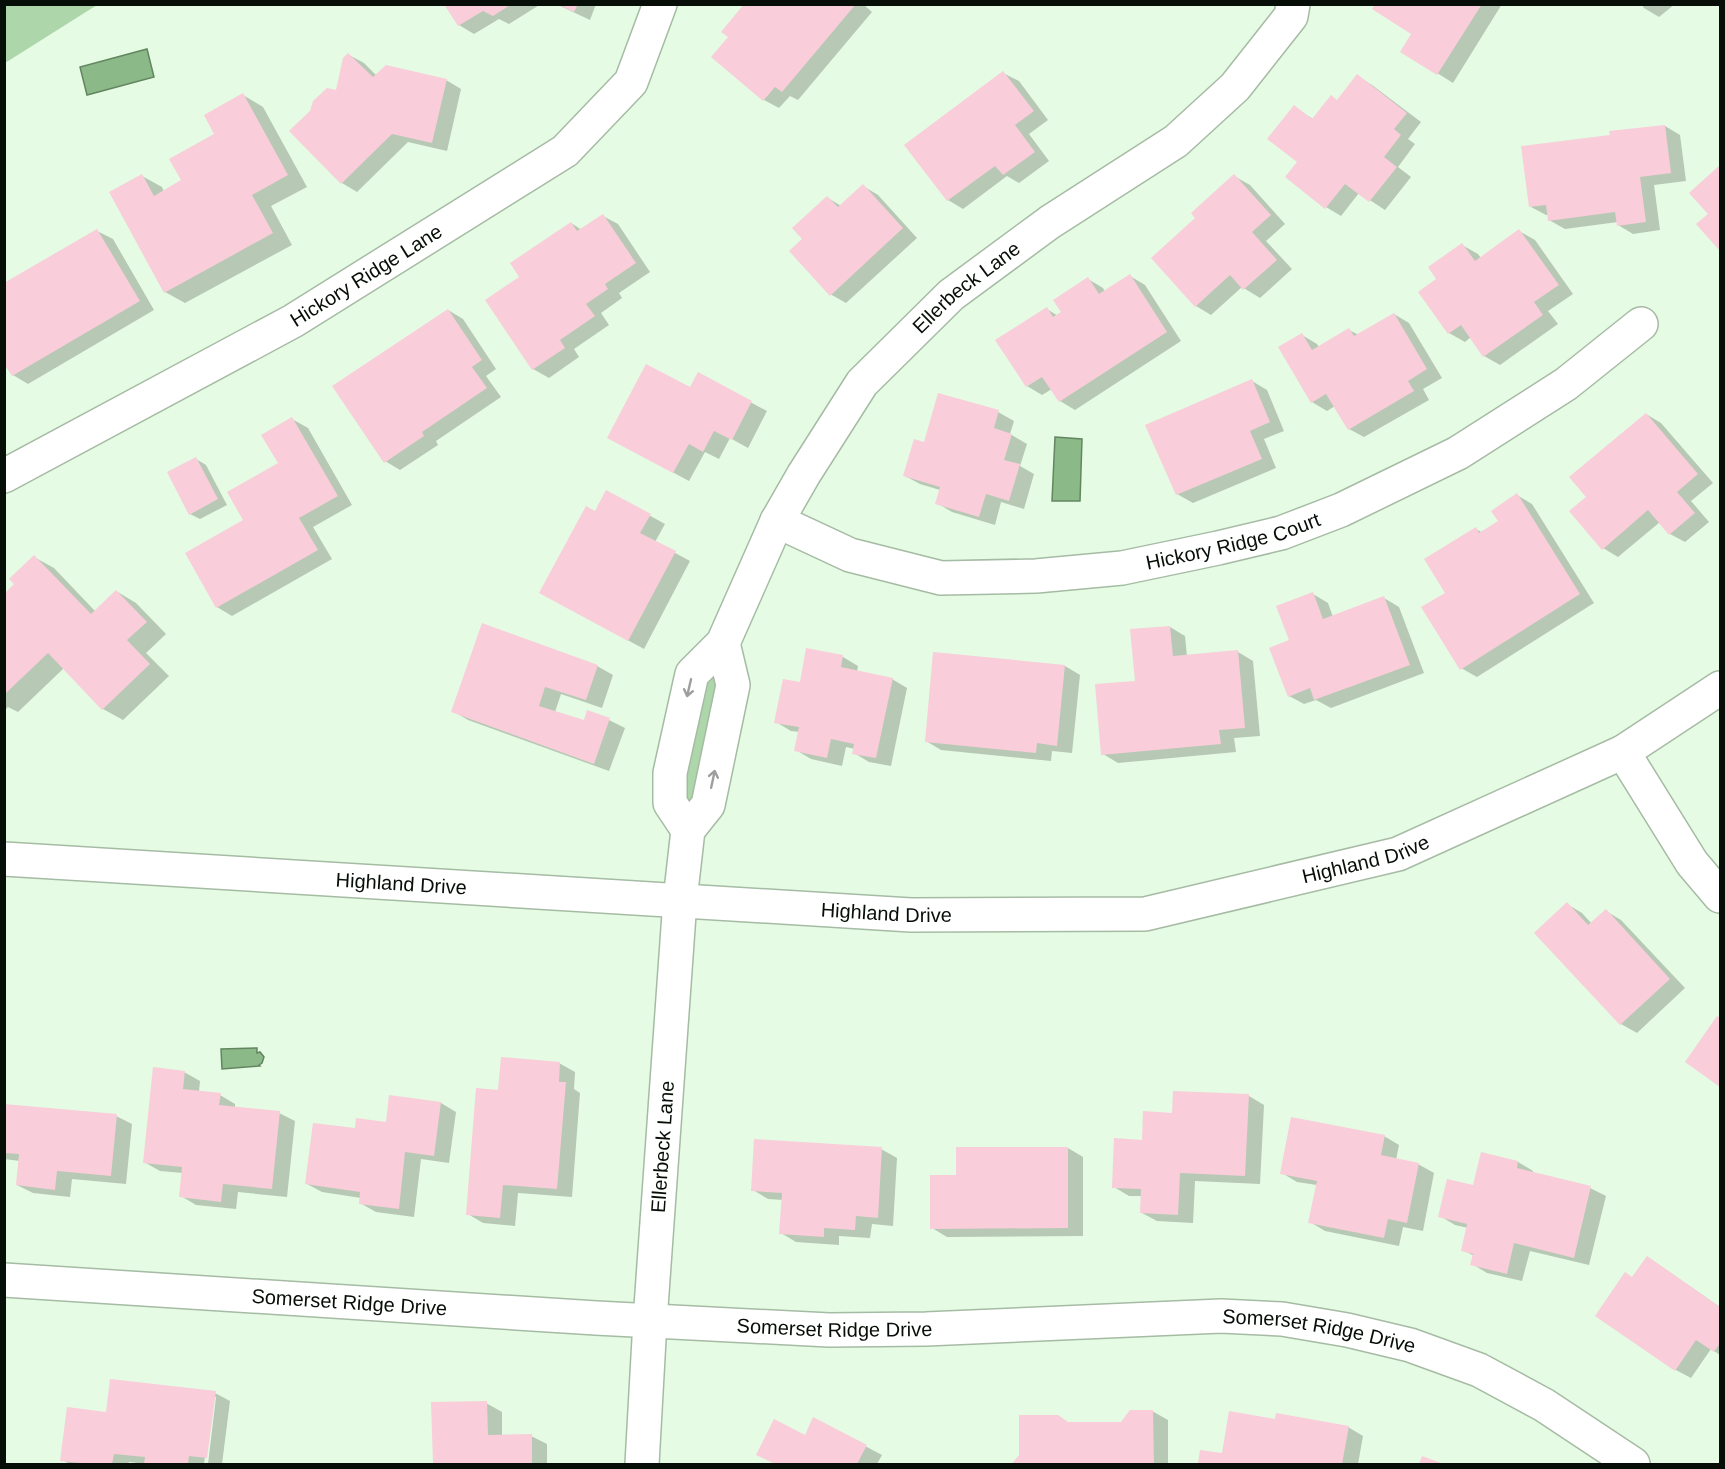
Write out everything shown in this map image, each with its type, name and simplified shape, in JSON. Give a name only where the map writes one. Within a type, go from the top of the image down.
[{"type":"street","name":"Hickory Ridge Lane","points":[[4,476],[293,321],[565,151],[632,82],[660,4]]},
{"type":"street","name":"Ellerbeck Lane","points":[[642,1464],[680,900],[688,830],[670,803],[669,772],[692,674],[723,643],[777,521],[862,383],[951,296],[1050,222],[1176,141],[1235,87],[1291,16],[1293,4]]},
{"type":"street","name":"Hickory Ridge Court","points":[[777,521],[850,555],[941,578],[1036,576],[1122,568],[1218,548],[1281,533],[1341,510],[1458,453],[1566,384],[1641,324]]},
{"type":"street","points":[[688,830],[708,805],[733,685],[723,643]]},
{"type":"street","name":"Highland Drive","points":[[4,859],[911,915],[1146,914],[1398,854],[1623,752],[1720,688]]},
{"type":"street","points":[[1623,752],[1692,863],[1720,896]]},
{"type":"street","name":"Somerset Ridge Drive","points":[[4,1280],[650,1321],[829,1330],[926,1329],[1221,1316],[1282,1319],[1347,1330],[1410,1345],[1479,1370],[1544,1405],[1632,1464]]},
{"type":"shaded area","points":[[5,4],[97,4],[97,5],[5,63]]},
{"type":"shaded area","points":[[147,49],[154,77],[87,95],[80,67]]},
{"type":"shaded area","points":[[1055,437],[1082,439],[1080,501],[1052,501]]},
{"type":"shaded area","points":[[714,672],[721,681],[697,799],[689,802],[679,786],[698,685]]},
{"type":"shaded area","points":[[257,1048],[257,1053],[260,1052],[264,1057],[260,1066],[222,1069],[221,1049]]},
{"type":"building","points":[[444,4],[512,4],[493,16],[483,11],[458,26]]},
{"type":"building","points":[[557,4],[578,4],[574,12]]},
{"type":"building","points":[[744,4],[856,4],[782,92],[775,87],[763,101],[711,57],[728,37],[721,32]]},
{"type":"building","points":[[1375,4],[1482,4],[1437,75],[1400,52],[1411,34],[1372,9]]},
{"type":"building","points":[[348,53],[373,77],[386,65],[447,79],[432,143],[392,134],[341,184],[289,131],[310,111],[313,101],[327,88],[336,90],[343,58]]},
{"type":"building","points":[[1003,71],[1034,111],[1015,125],[1035,152],[1003,175],[995,166],[947,201],[904,145]]},
{"type":"building","points":[[1357,74],[1407,113],[1394,129],[1401,135],[1384,157],[1397,167],[1369,202],[1345,184],[1325,209],[1285,177],[1297,162],[1267,139],[1294,105],[1312,119],[1331,95],[1337,100]]},
{"type":"building","points":[[243,93],[288,175],[252,195],[273,233],[164,293],[109,192],[142,174],[154,196],[181,180],[169,159],[214,134],[204,115]]},
{"type":"building","points":[[1665,125],[1671,173],[1640,177],[1646,222],[1617,226],[1615,212],[1548,221],[1546,205],[1529,207],[1521,146],[1610,135],[1609,131]]},
{"type":"building","points":[[1720,165],[1720,251],[1696,224],[1708,214],[1689,193]]},
{"type":"building","points":[[1234,174],[1271,215],[1252,232],[1277,260],[1243,290],[1230,275],[1195,307],[1151,258],[1195,218],[1191,213]]},
{"type":"building","points":[[863,184],[903,228],[830,296],[789,251],[802,239],[792,228],[827,196],[838,207]]},
{"type":"building","points":[[603,214],[636,263],[605,284],[608,289],[586,304],[595,316],[560,340],[565,348],[532,370],[485,300],[519,277],[510,263],[571,222],[577,231]]},
{"type":"building","points":[[97,229],[140,301],[12,376],[4,364],[4,283]]},
{"type":"building","points":[[1519,229],[1559,285],[1534,302],[1543,315],[1483,357],[1461,325],[1448,334],[1418,292],[1436,279],[1428,267],[1462,243],[1475,261]]},
{"type":"building","points":[[1130,274],[1167,332],[1059,402],[1042,377],[1026,387],[995,340],[1047,307],[1053,317],[1061,312],[1053,300],[1088,277],[1099,294]]},
{"type":"building","points":[[448,309],[482,360],[472,367],[487,388],[422,432],[424,436],[384,463],[332,386]]},
{"type":"building","points":[[1394,313],[1427,369],[1408,381],[1414,391],[1348,430],[1326,394],[1311,403],[1278,347],[1302,333],[1312,350],[1349,328],[1354,336]]},
{"type":"building","points":[[646,364],[690,387],[698,372],[752,401],[732,440],[714,431],[703,452],[689,444],[673,473],[607,438]]},
{"type":"building","points":[[1252,379],[1270,422],[1250,431],[1262,459],[1176,495],[1145,425]]},
{"type":"building","points":[[938,393],[999,410],[994,428],[1012,434],[1004,460],[1020,464],[1009,501],[986,494],[979,517],[935,504],[940,487],[903,476],[914,439],[924,442]]},
{"type":"building","points":[[1646,413],[1698,474],[1677,492],[1695,513],[1669,535],[1648,510],[1602,550],[1569,511],[1586,497],[1569,477]]},
{"type":"building","points":[[292,417],[338,496],[299,518],[318,550],[216,608],[185,553],[243,520],[227,492],[278,463],[261,435]]},
{"type":"building","points":[[196,457],[218,499],[189,515],[167,472]]},
{"type":"building","points":[[606,490],[651,514],[640,533],[676,551],[628,641],[539,593],[586,506],[595,511]]},
{"type":"building","points":[[1517,493],[1580,594],[1460,670],[1421,607],[1445,593],[1424,559],[1476,527],[1479,533],[1498,521],[1491,511]]},
{"type":"building","points":[[34,555],[91,614],[116,590],[147,622],[127,640],[150,664],[102,710],[48,653],[4,695],[4,594],[14,584],[9,579]]},
{"type":"building","points":[[1313,592],[1323,619],[1384,596],[1410,665],[1314,700],[1310,688],[1288,697],[1269,648],[1289,640],[1276,606]]},
{"type":"building","points":[[482,623],[598,665],[586,700],[545,687],[539,706],[584,720],[587,710],[610,718],[594,764],[451,712]]},
{"type":"building","points":[[1170,626],[1173,656],[1238,650],[1245,728],[1219,730],[1221,744],[1101,755],[1095,684],[1135,681],[1130,629]]},
{"type":"building","points":[[806,648],[843,655],[841,667],[893,678],[876,758],[852,754],[854,744],[831,739],[827,758],[794,751],[799,727],[774,723],[783,679],[800,682]]},
{"type":"building","points":[[933,652],[1065,665],[1057,746],[1037,743],[1036,753],[925,742]]},
{"type":"building","points":[[1567,902],[1588,925],[1606,909],[1670,979],[1620,1025],[1534,933]]},
{"type":"building","points":[[1717,1016],[1720,1018],[1720,1087],[1685,1062]]},
{"type":"building","points":[[501,1057],[560,1062],[559,1082],[566,1082],[557,1189],[503,1185],[500,1218],[466,1215],[476,1088],[498,1090]]},
{"type":"building","points":[[153,1067],[185,1071],[183,1089],[221,1093],[219,1105],[280,1111],[272,1189],[223,1184],[221,1202],[179,1197],[182,1167],[143,1163]]},
{"type":"building","points":[[1173,1091],[1249,1094],[1245,1176],[1180,1173],[1178,1215],[1140,1213],[1141,1189],[1112,1188],[1114,1138],[1142,1140],[1143,1111],[1172,1113]]},
{"type":"building","points":[[389,1095],[441,1102],[434,1156],[405,1152],[399,1209],[359,1204],[360,1192],[305,1184],[313,1123],[355,1128],[356,1118],[386,1122]]},
{"type":"building","points":[[4,1104],[117,1114],[111,1176],[57,1171],[55,1190],[16,1185],[19,1154],[4,1153]]},
{"type":"building","points":[[1291,1117],[1385,1135],[1381,1155],[1419,1163],[1407,1223],[1388,1219],[1384,1238],[1308,1223],[1317,1181],[1280,1174]]},
{"type":"building","points":[[754,1139],[882,1147],[878,1218],[856,1216],[855,1230],[824,1228],[824,1237],[779,1234],[782,1193],[751,1191]]},
{"type":"building","points":[[956,1147],[1068,1147],[1068,1228],[930,1229],[930,1175],[956,1175]]},
{"type":"building","points":[[1481,1152],[1518,1161],[1517,1168],[1591,1186],[1574,1258],[1514,1243],[1507,1274],[1470,1265],[1473,1254],[1461,1251],[1467,1224],[1438,1217],[1447,1179],[1473,1185]]},
{"type":"building","points":[[1647,1256],[1720,1307],[1720,1343],[1714,1352],[1696,1340],[1675,1371],[1595,1316],[1625,1272],[1632,1277]]},
{"type":"building","points":[[110,1379],[216,1391],[207,1458],[189,1456],[188,1464],[144,1464],[145,1457],[114,1454],[112,1464],[60,1461],[67,1407],[106,1412]]},
{"type":"building","points":[[487,1401],[488,1435],[532,1434],[532,1464],[433,1464],[431,1402]]},
{"type":"building","points":[[1130,1410],[1153,1410],[1154,1464],[1012,1464],[1019,1455],[1019,1415],[1058,1415],[1068,1422],[1121,1422]]},
{"type":"building","points":[[1229,1411],[1275,1419],[1276,1413],[1349,1426],[1342,1464],[1198,1464],[1200,1450],[1222,1453]]},
{"type":"building","points":[[813,1417],[867,1445],[857,1464],[772,1464],[756,1455],[774,1419],[805,1435]]},
{"type":"building","points":[[1422,1456],[1444,1464],[1419,1464]]}]
